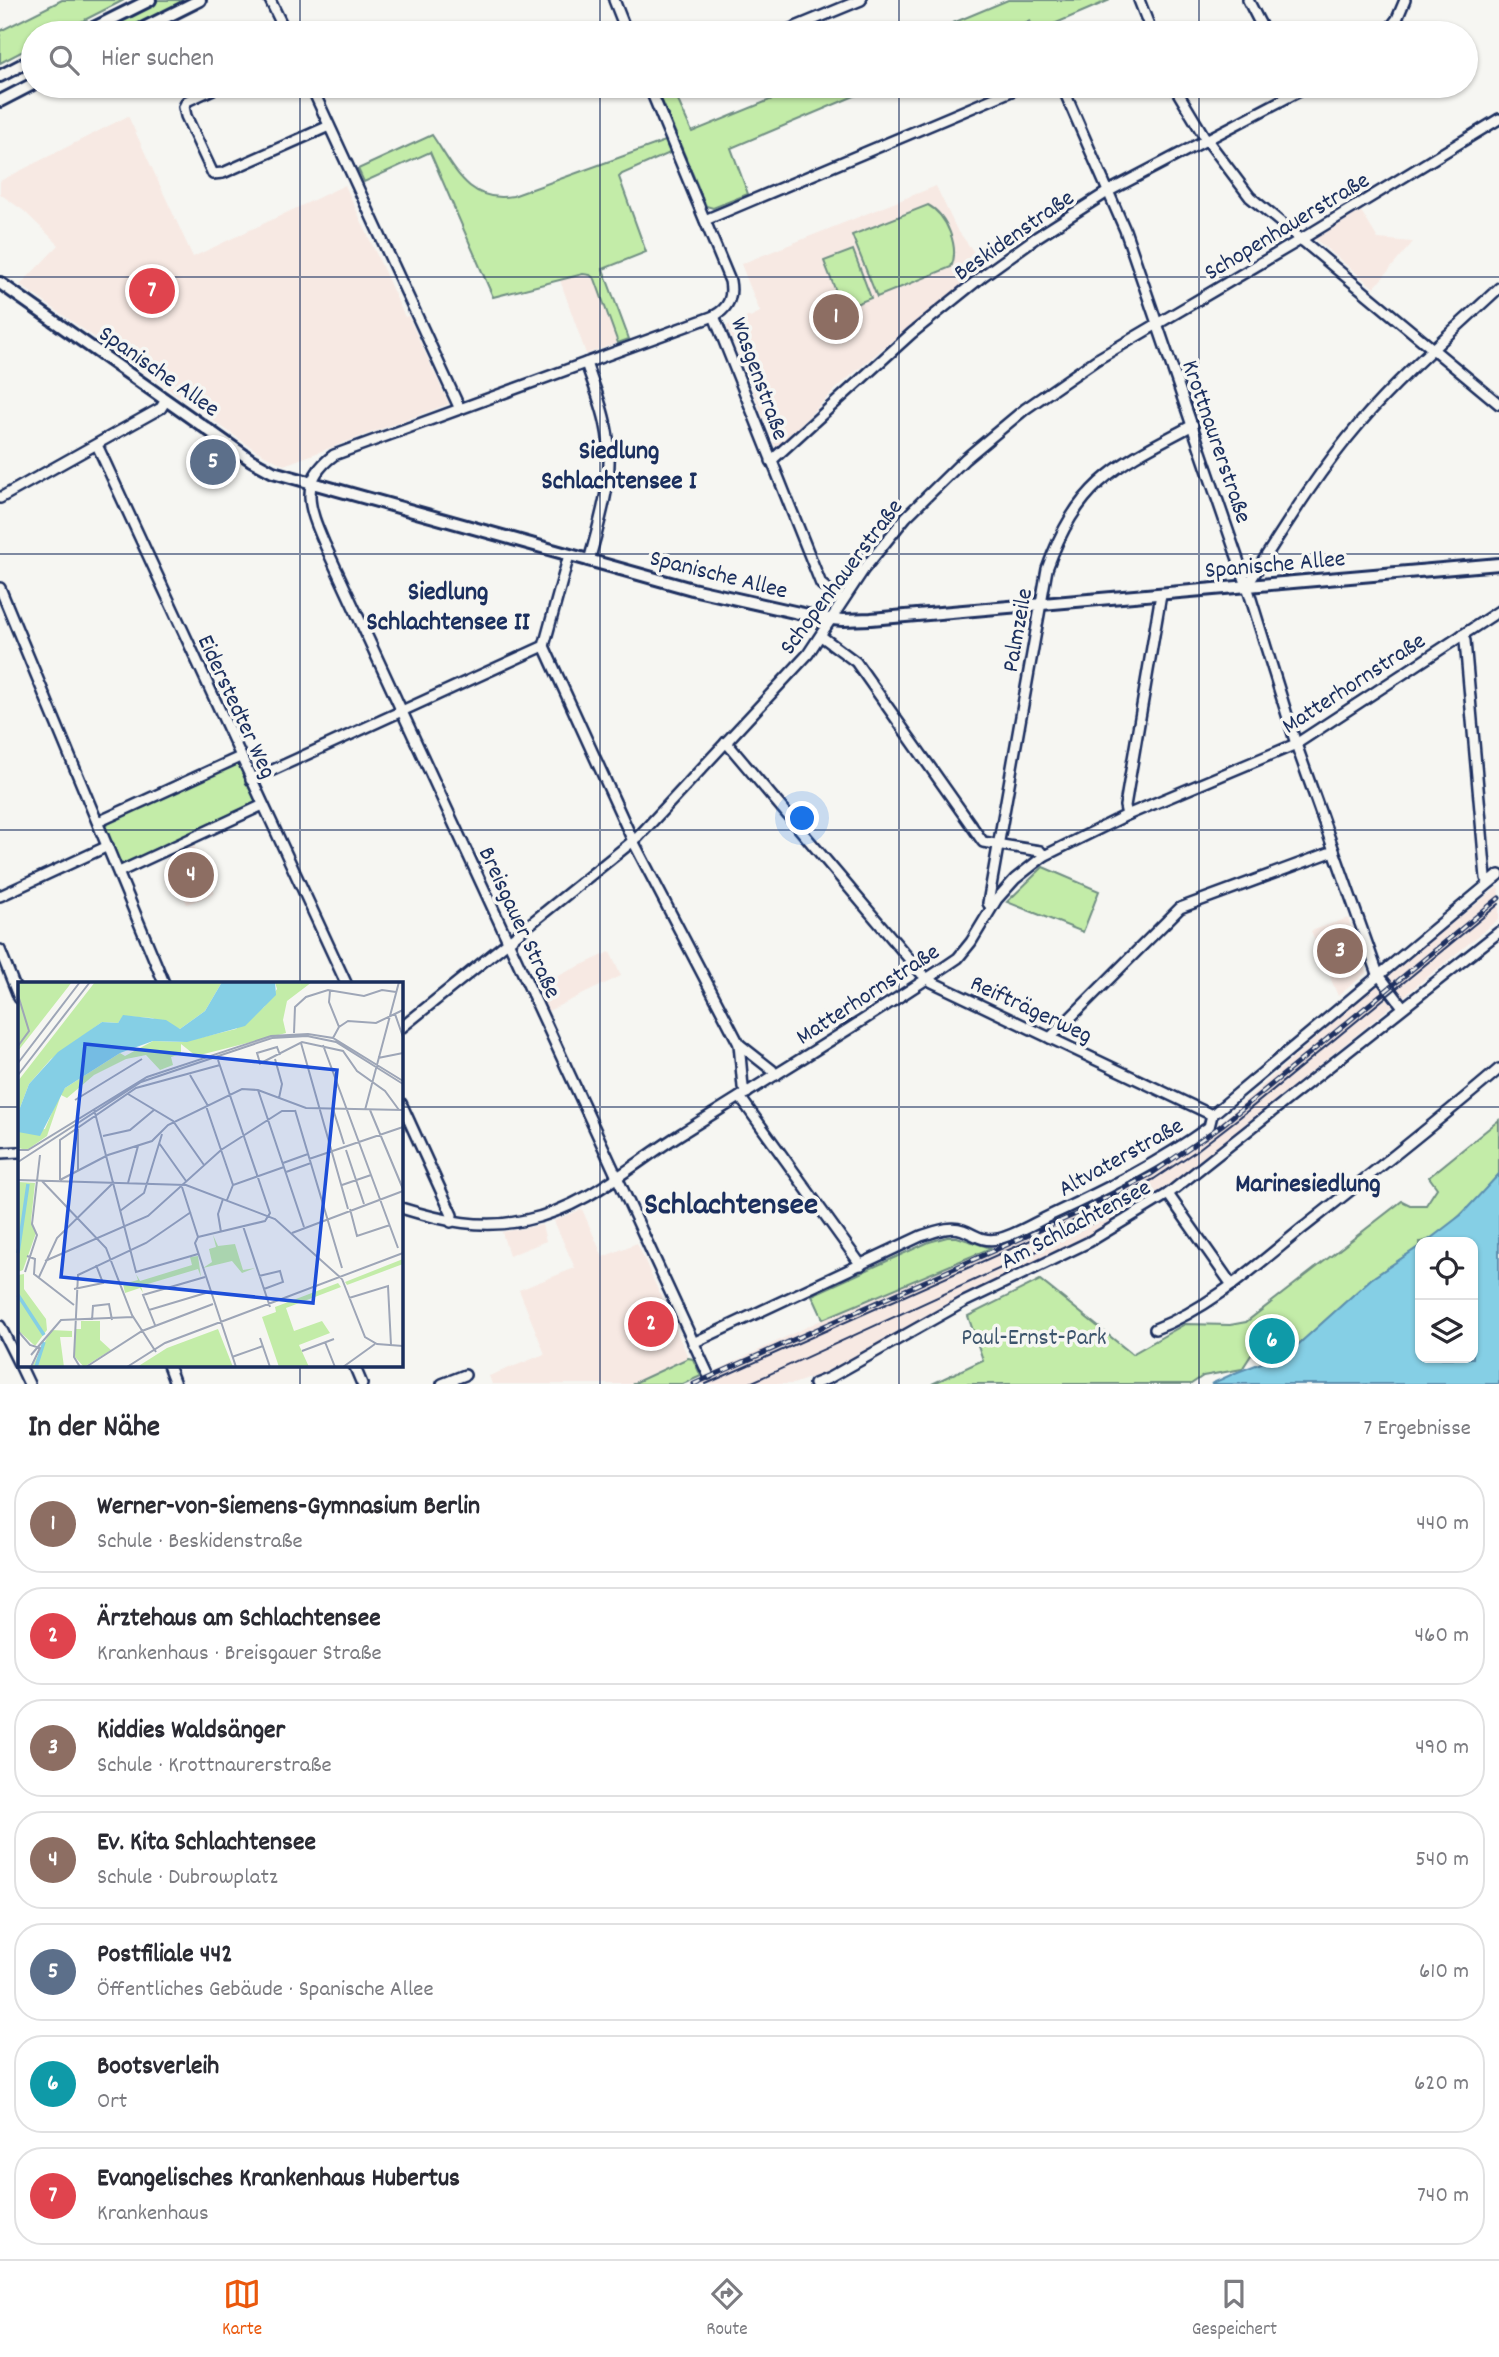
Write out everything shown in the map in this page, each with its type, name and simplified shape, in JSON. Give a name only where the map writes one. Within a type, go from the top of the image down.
[{"type":"main road","points":[[108,21],[150,0]]},
{"type":"main road","points":[[158,21],[200,0]]},
{"type":"main road","points":[[0,76],[21,65]]},
{"type":"main road","points":[[0,101],[21,90]]},
{"type":"main road","name":"Spanische Allee","points":[[0,283],[262,467],[312,484],[692,589],[830,619],[851,620],[1499,564]]},
{"type":"street","points":[[270,0],[280,21]]},
{"type":"street","points":[[614,0],[622,21]]},
{"type":"street","points":[[810,21],[861,0]]},
{"type":"street","points":[[1139,0],[1147,21]]},
{"type":"street","points":[[1248,0],[1259,21]]},
{"type":"street","points":[[1395,21],[1405,0]]},
{"type":"street","points":[[195,98],[184,107],[186,116],[213,174],[223,173],[329,126]]},
{"type":"street","points":[[316,98],[460,409]]},
{"type":"street","name":"Wasgenstraße","points":[[655,98],[731,287],[727,306],[714,316],[821,583],[842,601]]},
{"type":"street","points":[[705,220],[995,98]]},
{"type":"street","name":"Krottnaurerstraße","points":[[1067,98],[1109,191],[1157,323],[1247,586],[1296,744],[1378,974],[1403,1007]]},
{"type":"street","points":[[1181,98],[1207,140],[1250,197],[1499,404]]},
{"type":"street","name":"Beskidenstraße","points":[[771,461],[912,333],[1037,237],[1109,191],[1207,140],[1279,98]]},
{"type":"street","name":"Schopenhauerstraße","points":[[402,1027],[634,841],[808,654],[884,542],[933,489],[1025,409],[1096,360],[1499,119]]},
{"type":"street","points":[[1247,586],[1289,519],[1359,424],[1499,288]]},
{"type":"street","points":[[312,484],[319,467],[334,455],[714,316]]},
{"type":"street","points":[[586,363],[607,428],[609,464],[606,498],[589,561]]},
{"type":"street","points":[[0,498],[161,408],[166,400]]},
{"type":"street","name":"Palmzeile","points":[[991,906],[988,903],[1047,569],[1057,542],[1074,510],[1094,486],[1125,461],[1192,425]]},
{"type":"street","name":"Eiderstedter Weg","points":[[97,445],[345,982]]},
{"type":"street","name":"Breisgauer Straße","points":[[312,484],[309,504],[312,515],[708,1374]]},
{"type":"street","points":[[569,555],[544,646],[634,841],[739,1044],[743,1095],[860,1265]]},
{"type":"street","points":[[0,588],[164,982]]},
{"type":"street","points":[[1127,815],[1125,806],[1161,594]]},
{"type":"street","name":"Matterhornstraße","points":[[402,1208],[451,1222],[496,1225],[528,1220],[579,1201],[928,979],[965,950],[991,906],[1015,880],[1044,856],[1127,815],[1296,744],[1499,611]]},
{"type":"street","points":[[1462,635],[1465,640],[1486,878],[1490,883]]},
{"type":"street","points":[[821,636],[856,662],[983,842],[1040,851],[1044,856]]},
{"type":"street","points":[[251,780],[544,646]]},
{"type":"street","name":"Reifträgerweg","points":[[726,742],[928,979],[1212,1115]]},
{"type":"street","points":[[97,822],[240,757]]},
{"type":"street","points":[[119,872],[263,806]]},
{"type":"street","points":[[0,896],[107,846]]},
{"type":"street","points":[[1050,1038],[1180,908],[1334,851]]},
{"type":"street","name":"Altvaterstraße","points":[[693,1343],[921,1236],[942,1229],[962,1230],[989,1241],[1002,1238],[1098,1194],[1172,1153],[1209,1127],[1212,1115],[1499,875]]},
{"type":"street","name":"Am Schlachtensee","points":[[814,1384],[962,1303],[1089,1242],[1168,1195],[1499,932]]},
{"type":"street","points":[[0,950],[18,995]]},
{"type":"street","points":[[739,1044],[776,1075]]},
{"type":"street","points":[[1155,1329],[1174,1322],[1232,1285],[1427,1130],[1499,1069]]},
{"type":"street","points":[[402,1105],[452,1215],[451,1222]]},
{"type":"street","points":[[0,1153],[18,1152]]},
{"type":"street","points":[[1168,1195],[1232,1285]]},
{"type":"street","points":[[0,1326],[18,1363]]},
{"type":"street","points":[[20,1366],[29,1384]]},
{"type":"street","points":[[168,1366],[175,1384]]},
{"type":"street","points":[[354,1366],[362,1384]]},
{"type":"street","points":[[442,1384],[460,1379]]},
{"type":"shaded area","points":[[128,116],[193,257],[345,185],[405,317],[408,316],[449,404],[284,465],[255,450],[20,285],[59,245],[24,211],[0,194],[0,181]]},
{"type":"shaded area","points":[[936,186],[956,228],[985,267],[883,348],[837,388],[778,447],[775,446],[727,326],[760,312],[741,264]]},
{"type":"shaded area","points":[[1361,211],[1378,239],[1413,242],[1374,288],[1315,239]]},
{"type":"shaded area","points":[[586,274],[595,279],[618,343],[586,354],[560,280]]},
{"type":"shaded area","points":[[194,845],[215,893],[187,904],[167,858]]},
{"type":"shaded area","points":[[1499,886],[1499,919],[1190,1170],[1141,1205],[1079,1241],[961,1297],[821,1374],[793,1384],[689,1384],[823,1319],[991,1248],[1108,1192],[1175,1156],[1215,1127],[1377,984],[1381,986],[1389,979],[1389,973]]},
{"type":"shaded area","points":[[1348,918],[1367,972],[1338,996],[1311,931]]},
{"type":"shaded area","points":[[610,952],[621,976],[548,1011],[536,986]]},
{"type":"shaded area","points":[[582,1209],[603,1257],[637,1243],[688,1357],[693,1359],[701,1376],[683,1384],[492,1384],[489,1376],[545,1354],[519,1290],[575,1268],[554,1221]]},
{"type":"shaded area","points":[[542,1225],[546,1241],[509,1256],[502,1232]]},
{"type":"green space","points":[[62,0],[124,0],[83,21],[21,21],[21,52],[0,63],[0,31]]},
{"type":"green space","points":[[158,0],[193,0],[151,21],[117,21]]},
{"type":"green space","points":[[1008,0],[1110,0],[1061,21],[958,21]]},
{"type":"green space","points":[[661,98],[677,98],[692,132],[775,98],[850,98],[731,148],[748,194],[713,208],[706,206]]},
{"type":"green space","points":[[432,135],[455,170],[473,189],[498,197],[513,196],[665,141],[670,153],[619,177],[646,252],[603,269],[629,339],[618,343],[595,279],[590,275],[583,274],[493,297],[430,152],[364,182],[358,169]]},
{"type":"green space","points":[[928,205],[941,216],[950,233],[954,251],[951,267],[877,297],[852,235]]},
{"type":"green space","points":[[853,250],[871,298],[843,309],[824,261]]},
{"type":"green space","points":[[234,763],[240,766],[257,803],[254,806],[120,866],[103,827],[104,823]]},
{"type":"green space","points":[[1043,867],[1099,891],[1083,932],[1007,902]]},
{"type":"green space","name":"Paul-Ernst-Park","points":[[1499,1120],[1499,1174],[1484,1191],[1439,1234],[1434,1237],[1415,1237],[1415,1249],[1371,1279],[1290,1352],[1282,1355],[1276,1334],[1252,1339],[1253,1352],[1242,1369],[1203,1376],[1191,1384],[932,1384],[983,1360],[968,1316],[1040,1280],[1132,1354],[1185,1324],[1230,1325],[1246,1322],[1402,1201],[1410,1205],[1426,1205],[1437,1188],[1429,1177]]},
{"type":"green space","points":[[957,1237],[991,1248],[823,1319],[812,1295],[929,1242]]},
{"type":"green space","points":[[688,1358],[693,1359],[701,1376],[683,1384],[632,1384]]},
{"type":"water","points":[[1499,1174],[1499,1384],[1211,1384],[1290,1352],[1371,1279],[1415,1249],[1415,1363],[1478,1363],[1478,1237],[1432,1237],[1461,1215]]},
{"type":"tram line","points":[[706,1384],[1078,1219],[1154,1179],[1240,1117],[1499,904]]},
{"type":"tram line","points":[[748,1384],[1029,1255],[1103,1218]]},
{"type":"railway","points":[[694,1384],[1076,1214],[1151,1174],[1222,1125],[1499,898]]},
{"type":"place","name":"Evangelisches Krankenhaus Hubertus","points":[[152,291]]},
{"type":"place","name":"Werner-von-Siemens-Gymnasium Berlin","points":[[836,317]]},
{"type":"place","name":"Postfiliale 442","points":[[213,462]]},
{"type":"place","name":"Ev. Kita Schlachtensee","points":[[191,875]]},
{"type":"place","name":"Kiddies Waldsänger","points":[[1340,951]]},
{"type":"place","name":"Ärztehaus am Schlachtensee","points":[[651,1324]]},
{"type":"place","name":"Bootsverleih","points":[[1272,1341]]},
{"type":"district","name":"Siedlung Schlachtensee I","points":[[619,464]]},
{"type":"district","name":"Siedlung Schlachtensee II","points":[[448,605]]},
{"type":"district","name":"Marinesiedlung","points":[[1308,1182]]},
{"type":"district","name":"Schlachtensee","points":[[731,1202]]}]
